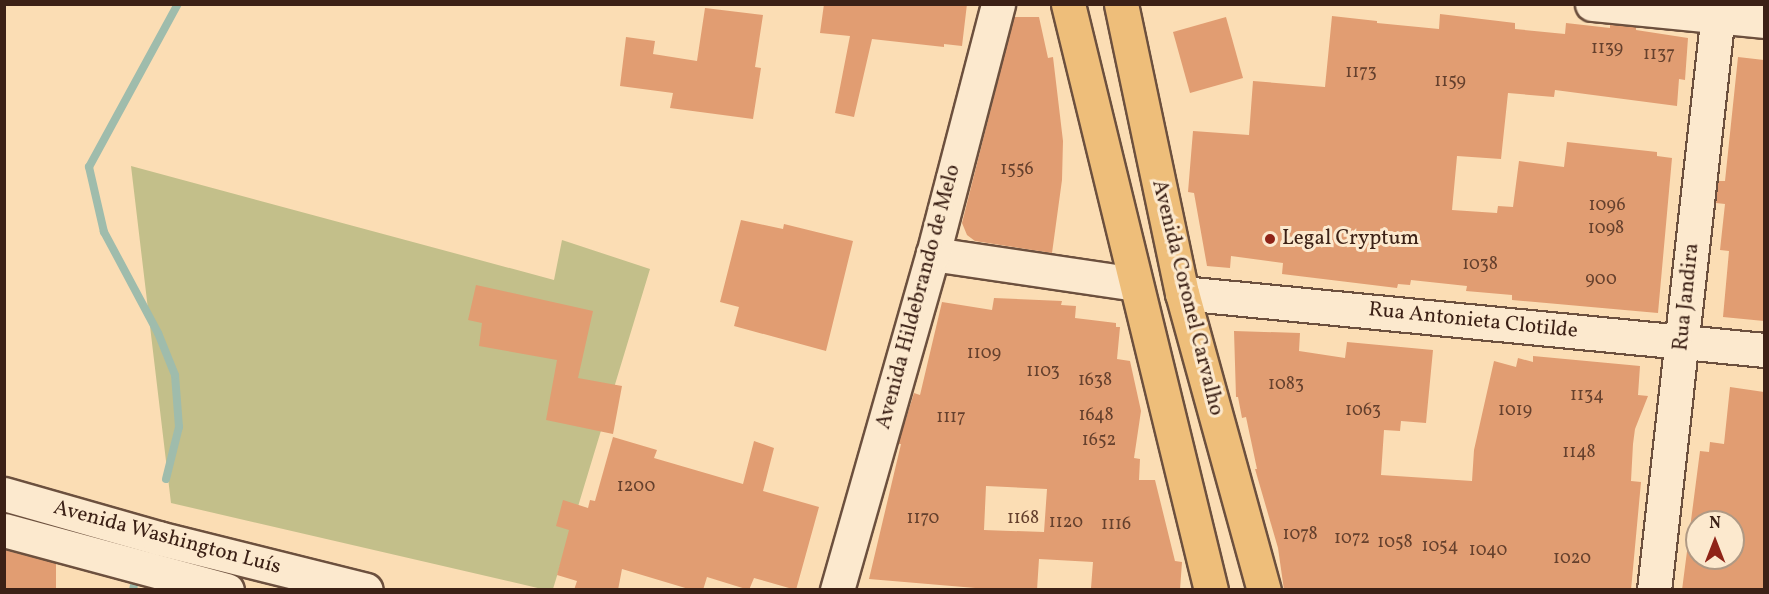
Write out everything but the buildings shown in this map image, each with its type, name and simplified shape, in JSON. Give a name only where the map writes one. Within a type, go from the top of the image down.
[{"type":"main road","points":[[1068,4],[1211,590]]},
{"type":"main road","name":"Avenida Coronel Carvalho","points":[[1121,4],[1182,293],[1264,590]]},
{"type":"street","name":"Avenida Hildebrando de Melo","points":[[837,590],[933,254],[998,4]]},
{"type":"street","points":[[1592,4],[1718,10],[1764,21]]},
{"type":"street","name":"Rua Jandira","points":[[1654,590],[1718,10]]},
{"type":"street","points":[[933,254],[1135,284]]},
{"type":"street","name":"Rua Antonieta Clotilde","points":[[1182,293],[1764,350]]},
{"type":"street","name":"Avenida Washington Luís","points":[[4,494],[137,532],[366,590]]},
{"type":"street","points":[[42,540],[51,507]]},
{"type":"street","name":"Avenida Washington Luís","points":[[4,530],[227,590]]},
{"type":"street","points":[[129,564],[137,532]]},
{"type":"shaded area","points":[[131,166],[554,280],[562,240],[650,269],[553,589],[542,589],[171,503]]},
{"type":"waterway","points":[[166,479],[179,427],[175,375],[158,333],[104,232],[89,167],[178,4]]},
{"type":"waterway","points":[[133,590],[134,585]]},
{"type":"place","name":"Legal Cryptum","points":[[1270,239]]}]
